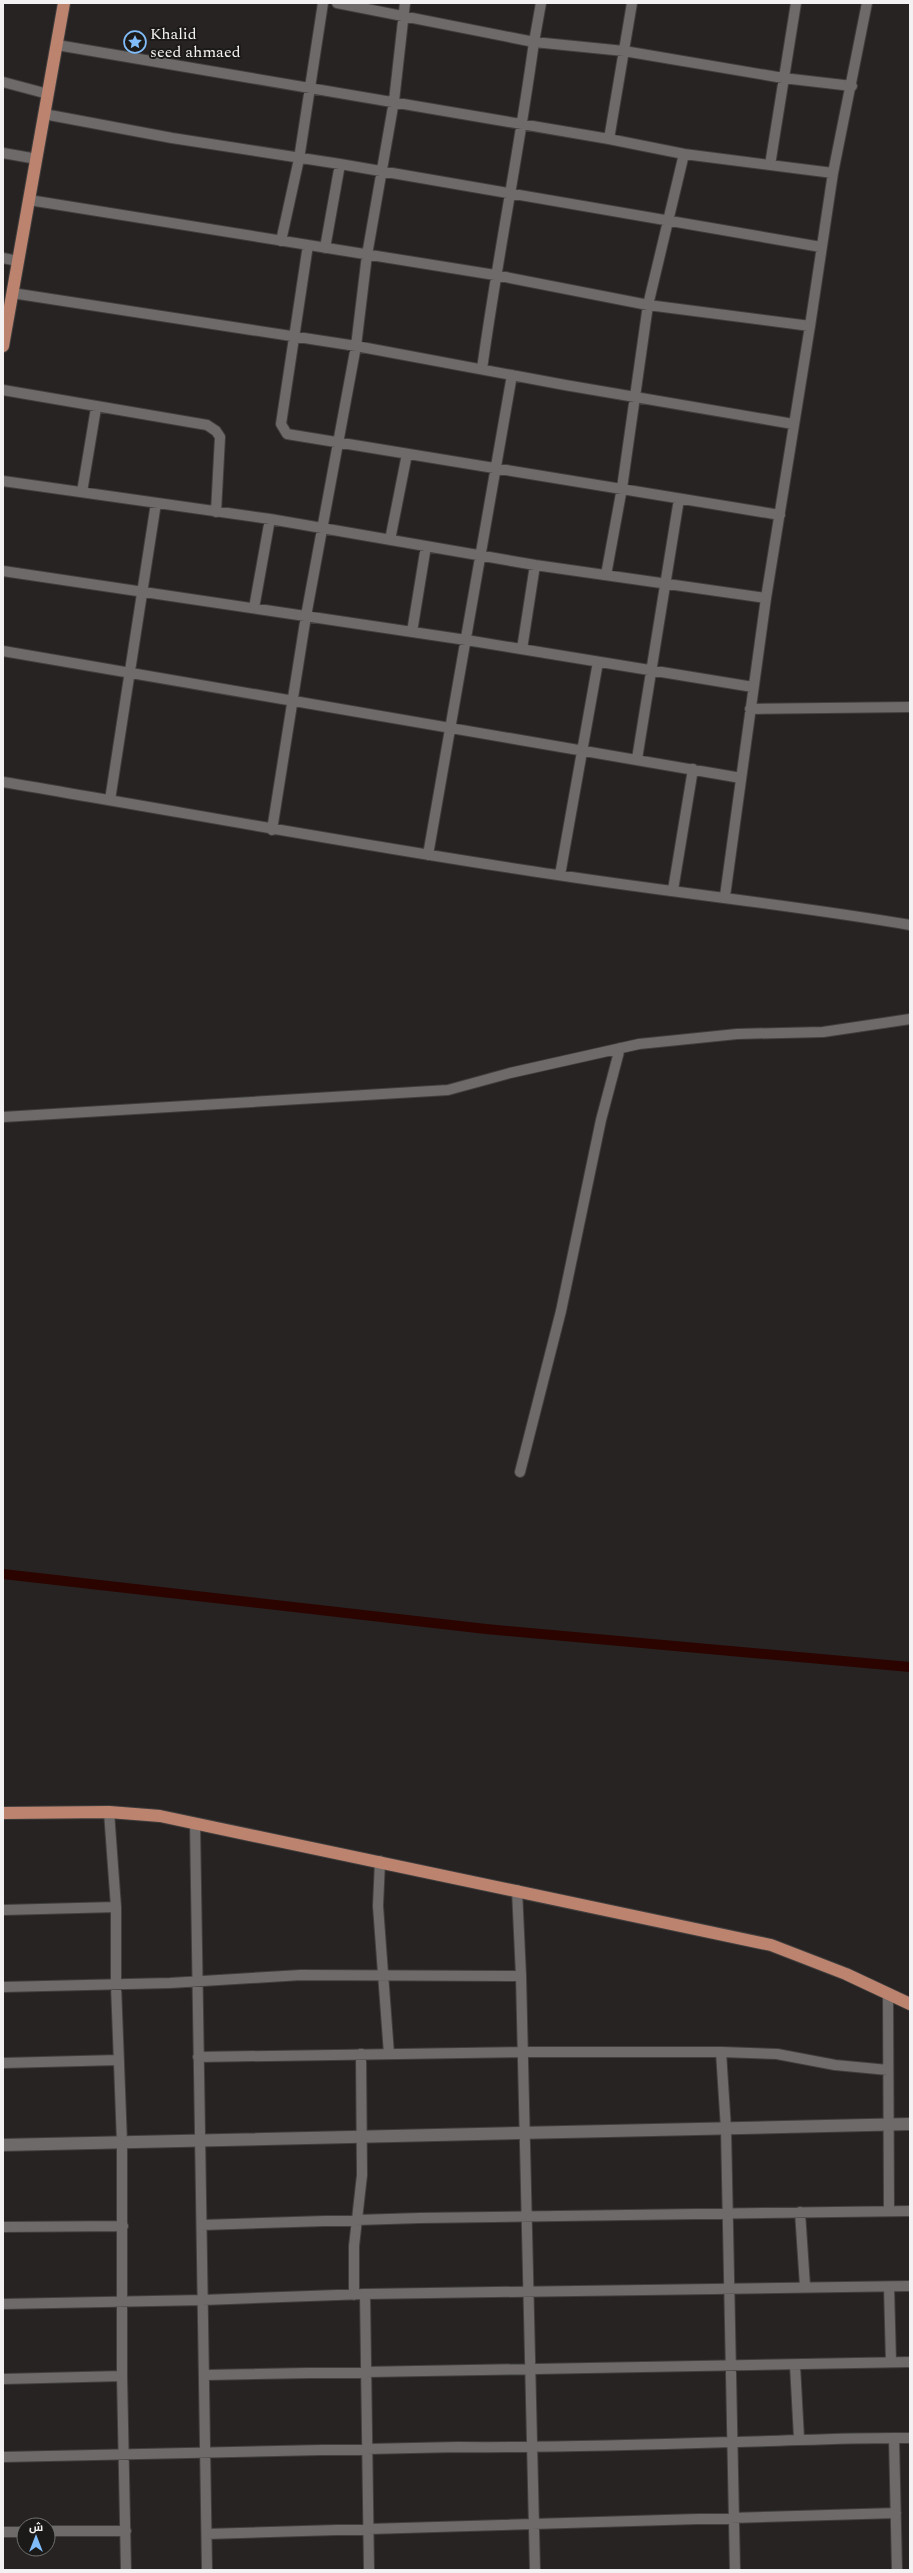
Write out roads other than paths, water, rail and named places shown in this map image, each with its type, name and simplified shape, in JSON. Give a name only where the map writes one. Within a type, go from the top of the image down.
[{"type":"main road","points":[[3,346],[64,3]]},
{"type":"main road","points":[[3,1813],[140,1813],[195,1822],[771,1945],[846,1974],[910,2004]]},
{"type":"street","points":[[281,241],[299,158],[323,3]]},
{"type":"street","points":[[337,3],[534,42],[624,51],[783,78],[852,86]]},
{"type":"street","points":[[272,830],[306,616],[356,346],[367,255],[383,172],[394,101],[405,3]]},
{"type":"street","points":[[482,369],[495,275],[523,126],[534,42],[541,3]]},
{"type":"street","points":[[609,139],[632,3]]},
{"type":"street","points":[[770,165],[796,3]]},
{"type":"street","points":[[725,896],[766,598],[810,326],[821,246],[833,173],[852,86],[867,3]]},
{"type":"street","points":[[57,45],[394,101],[523,126],[609,139],[684,154],[833,173]]},
{"type":"street","points":[[3,82],[48,94]]},
{"type":"street","points":[[44,114],[340,164],[511,195],[821,246]]},
{"type":"street","points":[[3,153],[37,158]]},
{"type":"street","points":[[606,575],[622,488],[648,305],[666,221],[684,154]]},
{"type":"street","points":[[325,248],[340,164]]},
{"type":"street","points":[[29,200],[495,275],[648,305],[810,326]]},
{"type":"street","points":[[308,245],[281,424],[283,430],[287,434],[299,438],[622,488],[679,499],[780,515]]},
{"type":"street","points":[[3,258],[18,261]]},
{"type":"street","points":[[12,293],[356,346],[793,424]]},
{"type":"street","points":[[428,855],[466,640],[479,556],[512,375]]},
{"type":"street","points":[[3,390],[96,408],[207,425],[216,431],[220,437],[221,446],[216,512]]},
{"type":"street","points":[[82,492],[96,408]]},
{"type":"street","points":[[390,540],[407,454]]},
{"type":"street","points":[[3,481],[270,519],[535,565],[766,598]]},
{"type":"street","points":[[637,759],[664,584],[679,499]]},
{"type":"street","points":[[110,800],[144,592],[156,503]]},
{"type":"street","points":[[254,608],[270,519]]},
{"type":"street","points":[[412,632],[426,546]]},
{"type":"street","points":[[522,649],[535,565]]},
{"type":"street","points":[[3,571],[466,640],[753,687]]},
{"type":"street","points":[[3,651],[451,727],[582,752],[637,759],[741,778]]},
{"type":"street","points":[[560,876],[598,662]]},
{"type":"street","points":[[750,709],[910,707]]},
{"type":"street","points":[[673,890],[693,769]]},
{"type":"street","points":[[3,782],[272,830],[560,876],[725,896],[910,925]]},
{"type":"street","points":[[3,1117],[448,1090],[510,1073],[620,1048],[701,1036],[823,1032],[910,1019]]},
{"type":"street","points":[[520,1472],[561,1311],[601,1120],[620,1048]]},
{"type":"street","points":[[109,1812],[116,1907],[116,1985],[122,2142],[122,2376],[126,2570]]},
{"type":"street","points":[[195,1822],[198,2057],[202,2140],[207,2570]]},
{"type":"street","points":[[380,1861],[378,1906],[389,2054]]},
{"type":"street","points":[[517,1890],[521,1976],[529,2293],[529,2368],[534,2448],[535,2570]]},
{"type":"street","points":[[3,1910],[116,1907]]},
{"type":"street","points":[[3,1987],[116,1985],[301,1975],[521,1976]]},
{"type":"street","points":[[888,1993],[889,2211]]},
{"type":"street","points":[[198,2057],[522,2052],[721,2052],[777,2054],[835,2065],[888,2070]]},
{"type":"street","points":[[721,2052],[726,2129],[728,2289],[736,2570]]},
{"type":"street","points":[[354,2295],[354,2246],[362,2175],[362,2054]]},
{"type":"street","points":[[3,2063],[119,2060]]},
{"type":"street","points":[[3,2145],[910,2124]]},
{"type":"street","points":[[202,2225],[526,2216],[910,2211]]},
{"type":"street","points":[[800,2212],[805,2286]]},
{"type":"street","points":[[3,2227],[123,2226]]},
{"type":"street","points":[[3,2304],[203,2300],[365,2294],[529,2293],[805,2286],[910,2286]]},
{"type":"street","points":[[889,2287],[891,2362]]},
{"type":"street","points":[[365,2294],[366,2450],[369,2570]]},
{"type":"street","points":[[205,2375],[910,2362]]},
{"type":"street","points":[[795,2364],[799,2438]]},
{"type":"street","points":[[3,2379],[122,2376]]},
{"type":"street","points":[[3,2457],[534,2448],[733,2442],[799,2438],[910,2438]]},
{"type":"street","points":[[894,2438],[897,2570]]},
{"type":"street","points":[[207,2534],[896,2512]]},
{"type":"street","points":[[56,2531],[126,2531]]},
{"type":"street","points":[[3,2532],[16,2532]]},
{"type":"waterway","points":[[3,1574],[486,1629],[910,1667]]},
{"type":"place","name":"Khalid seed ahmaed","points":[[135,42]]}]
